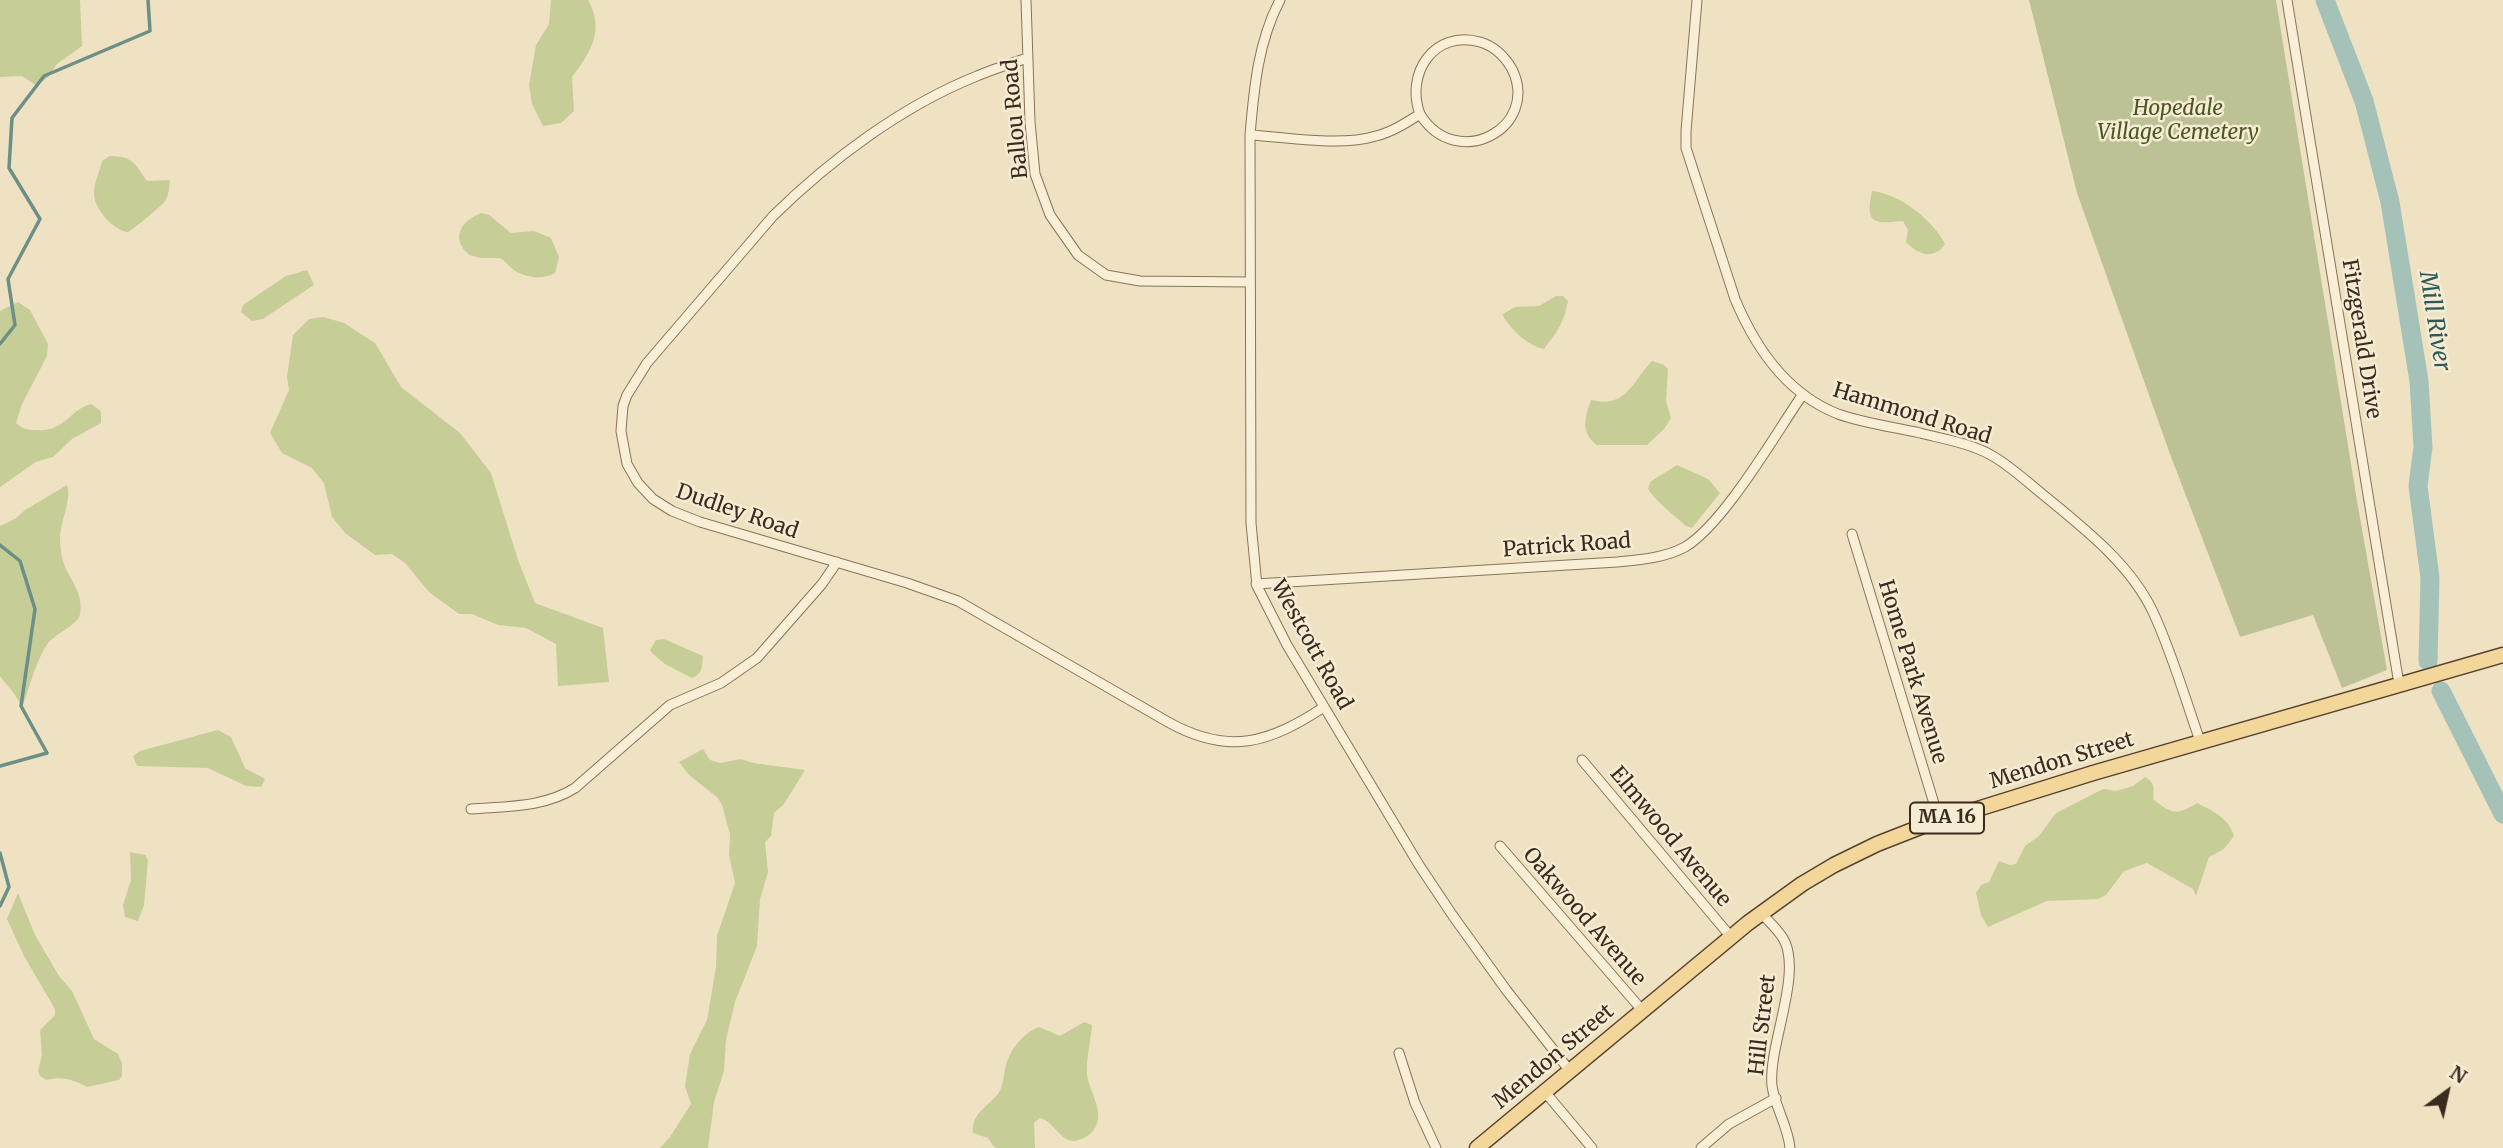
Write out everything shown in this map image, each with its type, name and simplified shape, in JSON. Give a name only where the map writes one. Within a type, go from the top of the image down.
[{"type":"main road","name":"Mendon Street","points":[[1477,1148],[1761,913],[1834,865],[1877,844],[1940,820],[2200,741],[2503,655]]},
{"type":"street","name":"Ballou Road","points":[[1026,0],[1035,174],[1050,215],[1078,256],[1106,275],[1140,281],[1250,282]]},
{"type":"street","name":"Westcott Road","points":[[1280,0],[1263,43],[1254,84],[1250,135],[1251,523],[1256,584],[1265,607],[1406,844],[1453,916],[1570,1071]]},
{"type":"street","name":"Hammond Road","points":[[1697,0],[1686,148],[1744,320],[1763,352],[1785,379],[1803,394],[1839,414],[1956,441],[1990,454],[2008,465],[2070,517],[2112,556],[2135,583],[2153,611],[2200,741]]},
{"type":"street","name":"Fitzgerald Drive","points":[[2287,0],[2399,684]]},
{"type":"street","points":[[1456,41],[1480,42],[1500,54],[1514,73],[1517,84],[1515,105],[1506,123],[1491,136],[1471,142],[1450,140],[1433,130],[1420,114],[1415,91],[1420,68],[1445,44],[1456,41]]},
{"type":"street","name":"Dudley Road","points":[[1027,58],[975,77],[910,110],[846,154],[792,197],[647,363],[627,395],[621,419],[623,453],[638,483],[653,499],[671,511],[700,523],[838,562],[958,601],[1198,737],[1225,743],[1259,739],[1295,724],[1324,707]]},
{"type":"street","points":[[1250,135],[1356,140],[1379,136],[1420,114]]},
{"type":"street","name":"Patrick Road","points":[[1256,584],[1617,562],[1672,552],[1684,547],[1712,523],[1803,394]]},
{"type":"street","name":"Home Park Avenue","points":[[1852,534],[1940,820]]},
{"type":"street","points":[[471,809],[547,802],[575,788],[670,705],[721,682],[757,658],[838,562]]},
{"type":"street","name":"Elmwood Avenue","points":[[1582,760],[1731,937]]},
{"type":"street","name":"Oakwood Avenue","points":[[1500,846],[1642,1010]]},
{"type":"street","name":"Hill Street","points":[[1761,913],[1784,941],[1789,962],[1772,1087],[1790,1148]]},
{"type":"street","points":[[1399,1053],[1415,1103],[1436,1148]]},
{"type":"street","points":[[1545,1092],[1592,1148]]},
{"type":"street","points":[[1702,1148],[1729,1124],[1776,1098]]},
{"type":"green space","points":[[0,0],[80,0],[82,46],[57,64],[37,86],[22,76],[0,77]]},
{"type":"green space","points":[[551,0],[588,0],[593,11],[595,31],[590,50],[572,77],[574,111],[561,123],[543,126],[532,104],[529,85],[536,45],[549,24]]},
{"type":"green space","name":"Hopedale Village Cemetery","points":[[2029,0],[2276,0],[2387,670],[2342,688],[2313,615],[2240,637],[2170,454],[2077,193]]},
{"type":"green space","points":[[110,156],[129,159],[147,181],[170,180],[165,201],[128,232],[110,223],[100,211],[95,199],[95,185],[102,161]]},
{"type":"green space","points":[[1872,191],[1893,197],[1914,210],[1933,226],[1945,244],[1931,254],[1915,250],[1906,242],[1908,230],[1903,221],[1878,222],[1871,216]]},
{"type":"green space","points":[[481,213],[489,215],[511,233],[534,231],[551,238],[559,257],[555,273],[545,277],[529,276],[514,270],[500,258],[469,255],[460,242],[460,231],[463,225]]},
{"type":"green space","points":[[307,270],[314,285],[263,319],[252,321],[241,312],[243,305],[286,276]]},
{"type":"green space","points":[[1556,296],[1563,296],[1568,301],[1559,327],[1544,349],[1522,338],[1504,318],[1503,314],[1515,307],[1539,306]]},
{"type":"green space","points":[[18,302],[30,310],[48,344],[47,356],[22,404],[16,423],[28,429],[54,428],[91,404],[101,411],[101,423],[72,439],[53,457],[36,462],[0,487],[0,311]]},
{"type":"green space","points":[[324,317],[344,323],[375,343],[401,387],[460,433],[491,473],[518,560],[535,603],[603,628],[609,682],[558,686],[556,644],[526,628],[498,625],[472,614],[459,614],[429,592],[405,563],[392,554],[375,555],[345,533],[332,517],[324,483],[312,468],[282,453],[270,433],[289,390],[287,377],[293,335],[309,319]]},
{"type":"green space","points":[[1652,361],[1668,369],[1666,401],[1671,418],[1664,429],[1647,445],[1597,445],[1588,435],[1585,424],[1591,400],[1603,402],[1620,397]]},
{"type":"green space","points":[[1677,465],[1708,479],[1720,493],[1692,528],[1686,526],[1648,489],[1650,482]]},
{"type":"green space","points":[[67,485],[68,497],[60,547],[64,564],[80,600],[80,614],[76,622],[53,638],[45,648],[22,708],[0,676],[0,526]]},
{"type":"green space","points":[[664,639],[703,656],[698,674],[692,678],[665,664],[653,654],[650,650],[656,640]]},
{"type":"green space","points":[[218,730],[231,737],[245,768],[265,779],[261,787],[246,786],[208,768],[137,766],[133,756],[140,751]]},
{"type":"green space","points":[[703,749],[710,760],[720,763],[741,759],[805,770],[784,804],[774,813],[771,836],[765,842],[768,872],[760,899],[757,946],[735,1002],[726,1040],[724,1071],[714,1102],[708,1148],[660,1148],[691,1104],[685,1086],[690,1054],[707,1020],[716,967],[717,936],[735,883],[729,855],[730,834],[722,805],[718,798],[689,775],[679,762]]},
{"type":"green space","points":[[2145,777],[2154,789],[2153,799],[2165,808],[2174,812],[2197,803],[2220,816],[2232,830],[2234,836],[2224,849],[2209,857],[2196,896],[2193,889],[2147,863],[2124,871],[2106,895],[2098,899],[2047,901],[1988,927],[1981,915],[1976,893],[1981,885],[1989,882],[1999,861],[2016,864],[2025,846],[2039,836],[2056,813],[2103,789],[2116,791],[2133,786]]},
{"type":"green space","points":[[130,852],[145,855],[148,860],[144,905],[138,921],[125,917],[123,905],[131,880]]},
{"type":"green space","points":[[18,893],[35,935],[59,976],[72,991],[94,1039],[118,1054],[122,1063],[122,1076],[119,1080],[87,1087],[67,1079],[46,1080],[40,1076],[40,1030],[55,1015],[55,1009],[24,956],[7,919]]},
{"type":"green space","points":[[1084,1022],[1092,1025],[1087,1074],[1098,1110],[1097,1124],[1091,1133],[1079,1140],[1069,1140],[1040,1118],[1034,1123],[1035,1148],[995,1148],[988,1138],[973,1133],[977,1116],[998,1094],[1007,1061],[1021,1039],[1039,1027],[1060,1036]]},
{"type":"waterway","points":[[0,344],[15,325],[8,279],[40,219],[9,168],[12,118],[44,76],[150,31],[148,0]]},
{"type":"waterway","name":"Mill River","points":[[2325,0],[2364,101],[2390,202],[2419,381],[2423,447],[2418,486],[2430,578],[2428,661]]},
{"type":"waterway","points":[[0,545],[20,561],[35,609],[21,706],[47,753],[0,766]]},
{"type":"waterway","name":"Mill River","points":[[2441,691],[2503,814]]},
{"type":"waterway","points":[[0,853],[9,887],[0,906]]}]
